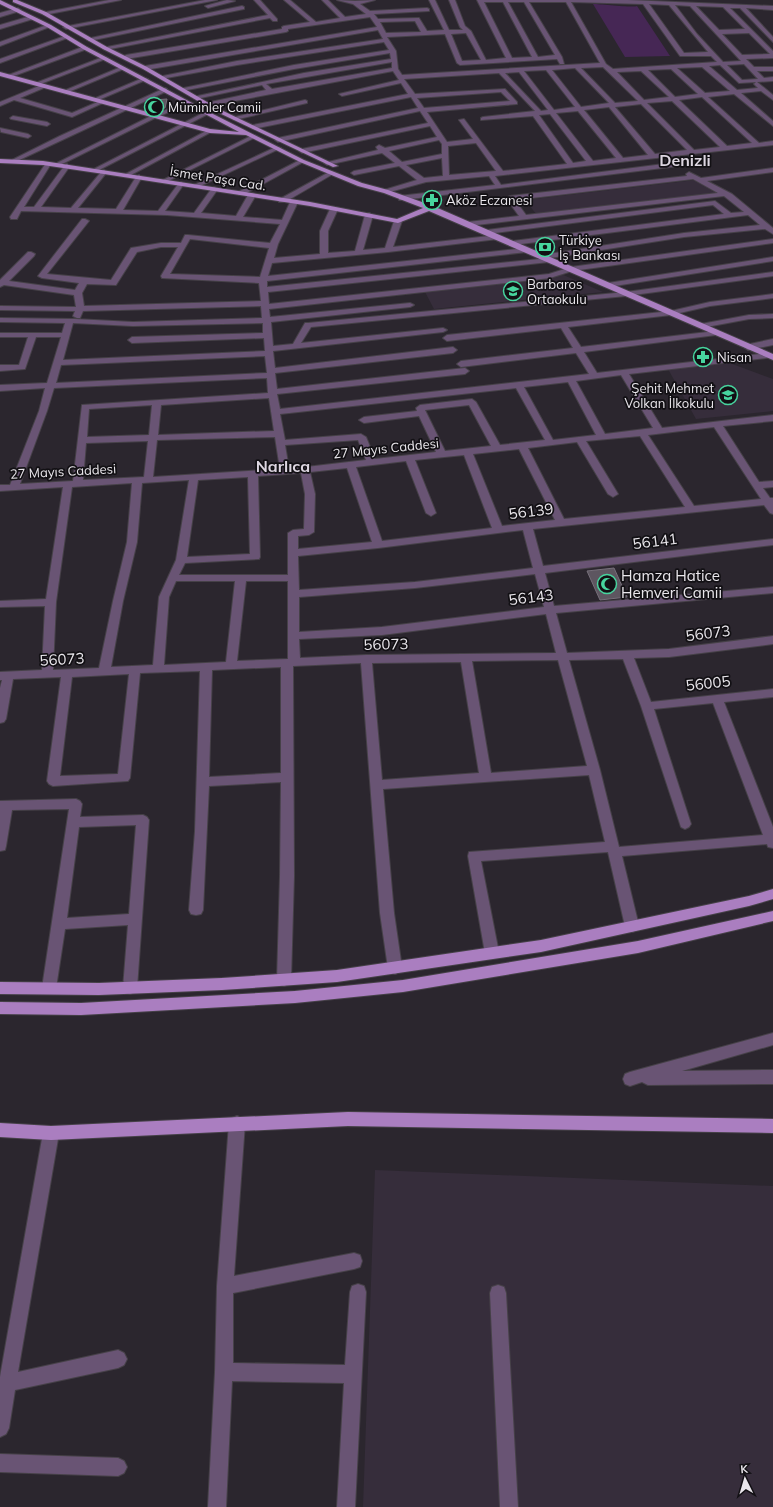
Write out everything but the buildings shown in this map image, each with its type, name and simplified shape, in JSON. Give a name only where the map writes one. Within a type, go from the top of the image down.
[{"type":"main road","points":[[12,0],[44,13],[58,22],[66,23],[89,39],[145,68],[218,110],[327,163],[377,184],[386,191]]},
{"type":"main road","points":[[0,3],[18,10],[49,26],[85,48],[188,103],[250,136],[278,148],[302,161],[360,185],[386,191],[430,208],[770,356]]},
{"type":"main road","points":[[0,74],[210,131],[250,136],[261,131]]},
{"type":"main road","points":[[232,134],[240,130],[253,127]]},
{"type":"main road","name":"İsmet Paşa Cad.","points":[[0,160],[95,170],[294,202],[398,221]]},
{"type":"main road","points":[[398,221],[430,208]]},
{"type":"main road","points":[[0,988],[130,988],[337,976],[541,946],[750,901],[773,894]]},
{"type":"main road","points":[[0,1008],[81,1009],[295,998],[404,986],[638,947],[773,916]]},
{"type":"main road","points":[[0,1130],[51,1133],[237,1123],[348,1119],[773,1126]]},
{"type":"street","points":[[44,13],[118,0]]},
{"type":"street","points":[[104,13],[181,0]]},
{"type":"street","points":[[66,23],[92,22],[98,26],[178,11],[172,7],[214,0]]},
{"type":"street","points":[[188,4],[194,8],[232,1],[230,0]]},
{"type":"street","points":[[126,58],[286,30],[257,0]]},
{"type":"street","points":[[288,0],[314,23]]},
{"type":"street","points":[[325,0],[344,19]]},
{"type":"street","points":[[340,0],[358,2],[372,0]]},
{"type":"street","points":[[432,0],[460,63],[559,57]]},
{"type":"street","points":[[452,0],[463,27],[468,31],[484,62]]},
{"type":"street","points":[[510,60],[480,0],[634,1],[773,8]]},
{"type":"street","points":[[522,0],[565,68]]},
{"type":"street","points":[[734,0],[772,38]]},
{"type":"street","points":[[762,0],[765,8]]},
{"type":"street","points":[[505,1],[536,59]]},
{"type":"street","points":[[568,1],[604,66],[612,71],[692,152]]},
{"type":"street","points":[[358,2],[362,8],[376,21],[392,52],[400,77],[445,144],[446,177]]},
{"type":"street","points":[[645,2],[682,55],[712,54]]},
{"type":"street","points":[[362,8],[420,4]]},
{"type":"street","points":[[671,4],[685,25],[721,64],[741,82],[773,80]]},
{"type":"street","points":[[692,4],[763,80]]},
{"type":"street","points":[[725,6],[773,55]]},
{"type":"street","points":[[89,39],[242,8]]},
{"type":"street","points":[[0,16],[18,10]]},
{"type":"street","points":[[283,27],[344,19],[369,14],[427,10]]},
{"type":"street","points":[[188,27],[253,17],[271,16]]},
{"type":"street","points":[[253,17],[260,24]]},
{"type":"street","points":[[105,48],[253,17]]},
{"type":"street","points":[[0,27],[31,18]]},
{"type":"street","points":[[376,21],[417,19],[425,33]]},
{"type":"street","points":[[174,21],[194,30]]},
{"type":"street","points":[[0,44],[49,26]]},
{"type":"street","points":[[146,27],[161,36]]},
{"type":"street","points":[[145,68],[380,28]]},
{"type":"street","points":[[161,77],[385,38],[425,33],[468,31]]},
{"type":"street","points":[[718,32],[750,31]]},
{"type":"street","points":[[255,49],[250,44],[324,32],[329,36]]},
{"type":"street","points":[[0,61],[67,37]]},
{"type":"street","points":[[305,40],[327,61]]},
{"type":"street","points":[[9,76],[85,48]]},
{"type":"street","points":[[182,89],[252,74],[392,52]]},
{"type":"street","points":[[226,54],[271,91]]},
{"type":"street","points":[[740,57],[773,55]]},
{"type":"street","points":[[36,84],[105,58]]},
{"type":"street","points":[[196,97],[304,75],[395,60]]},
{"type":"street","points":[[612,71],[745,62]]},
{"type":"street","points":[[704,65],[773,124]]},
{"type":"street","points":[[294,67],[320,88],[400,77],[492,77],[488,73],[604,66]]},
{"type":"street","points":[[577,67],[612,105],[653,156]]},
{"type":"street","points":[[672,67],[758,145]]},
{"type":"street","points":[[64,92],[124,68]]},
{"type":"street","points":[[548,69],[581,108],[621,160]]},
{"type":"street","points":[[643,69],[725,148]]},
{"type":"street","points":[[752,69],[773,69]]},
{"type":"street","points":[[521,71],[553,111],[591,163]]},
{"type":"street","points":[[501,72],[537,113],[571,165]]},
{"type":"street","points":[[342,94],[400,77]]},
{"type":"street","points":[[94,100],[145,79]]},
{"type":"street","points":[[755,81],[773,98]]},
{"type":"street","points":[[208,104],[314,83]]},
{"type":"street","points":[[0,104],[44,86]]},
{"type":"street","points":[[483,119],[763,89]]},
{"type":"street","points":[[13,161],[165,90]]},
{"type":"street","points":[[253,127],[338,118],[422,110],[515,103],[503,90],[412,96],[338,118],[278,140]]},
{"type":"street","points":[[13,98],[72,115],[102,102]]},
{"type":"street","points":[[234,118],[305,102]]},
{"type":"street","points":[[56,165],[155,116],[188,103]]},
{"type":"street","points":[[218,110],[225,108]]},
{"type":"street","points":[[95,170],[207,113]]},
{"type":"street","points":[[0,131],[15,117],[47,124]]},
{"type":"street","points":[[338,118],[353,129]]},
{"type":"street","points":[[462,120],[501,173]]},
{"type":"street","points":[[302,151],[362,135],[431,124]]},
{"type":"street","points":[[0,131],[28,136]]},
{"type":"street","points":[[127,175],[210,131]]},
{"type":"street","points":[[362,135],[423,181]]},
{"type":"street","points":[[164,181],[250,136]]},
{"type":"street","points":[[327,163],[441,138]]},
{"type":"street","points":[[445,144],[478,141]]},
{"type":"street","points":[[386,191],[405,184],[446,177],[501,173],[773,143]]},
{"type":"street","points":[[196,186],[278,148]]},
{"type":"street","points":[[402,198],[687,163],[676,154]]},
{"type":"street","points":[[348,171],[401,164],[446,155]]},
{"type":"street","points":[[240,193],[302,161]]},
{"type":"street","points":[[14,217],[48,164]]},
{"type":"street","points":[[674,165],[725,194],[773,232]]},
{"type":"street","points":[[36,209],[67,166]]},
{"type":"street","points":[[510,198],[773,170]]},
{"type":"street","points":[[74,210],[104,172]]},
{"type":"street","points":[[282,200],[331,173]]},
{"type":"street","points":[[491,174],[524,218]]},
{"type":"street","points":[[119,211],[139,177]]},
{"type":"street","points":[[160,213],[181,184]]},
{"type":"street","points":[[196,215],[214,189]]},
{"type":"street","points":[[468,224],[725,194]]},
{"type":"street","points":[[238,219],[252,195]]},
{"type":"street","points":[[285,472],[275,412],[268,351],[263,280],[273,246],[294,202]]},
{"type":"street","points":[[487,232],[715,204],[729,215]]},
{"type":"street","points":[[19,208],[160,213],[284,222]]},
{"type":"street","points":[[324,256],[324,231],[334,209]]},
{"type":"street","points":[[513,243],[749,213]]},
{"type":"street","points":[[358,253],[369,216]]},
{"type":"street","points":[[263,290],[546,258],[684,235],[763,224],[773,220]]},
{"type":"street","points":[[388,250],[398,221]]},
{"type":"street","points":[[85,222],[42,276],[113,283],[134,250],[161,245],[183,245]]},
{"type":"street","points":[[273,246],[188,237],[165,276],[263,280],[527,250]]},
{"type":"street","points":[[269,261],[388,250],[499,237]]},
{"type":"street","points":[[32,254],[1,283],[38,298],[80,308],[265,305],[550,276],[571,269],[773,241]]},
{"type":"street","points":[[608,285],[773,259]]},
{"type":"street","points":[[296,345],[308,325],[626,294],[773,274]]},
{"type":"street","points":[[14,487],[33,440],[66,335],[80,308],[78,293],[84,281]]},
{"type":"street","points":[[0,308],[38,298],[78,293]]},
{"type":"street","points":[[58,363],[268,351],[296,345],[563,324],[671,312],[710,304],[773,296]]},
{"type":"street","points":[[0,320],[133,324],[266,320],[410,305]]},
{"type":"street","points":[[430,312],[445,334],[468,377]]},
{"type":"street","points":[[701,326],[749,317],[773,316]]},
{"type":"street","points":[[563,324],[595,376]]},
{"type":"street","points":[[275,412],[468,377],[579,351],[716,333]]},
{"type":"street","points":[[0,335],[66,335]]},
{"type":"street","points":[[0,368],[22,367],[33,335]]},
{"type":"street","points":[[132,340],[267,335]]},
{"type":"street","points":[[748,347],[773,342]]},
{"type":"street","points":[[0,388],[271,373],[453,350]]},
{"type":"street","points":[[46,674],[51,602],[82,440],[85,407],[273,394],[468,377],[519,385],[770,356]]},
{"type":"street","points":[[624,373],[659,430]]},
{"type":"street","points":[[571,379],[602,437]]},
{"type":"street","points":[[519,385],[550,442]]},
{"type":"street","points":[[104,672],[118,601],[132,542],[142,480],[153,438],[157,402]]},
{"type":"street","points":[[442,455],[420,408],[472,402],[497,448]]},
{"type":"street","points":[[364,420],[423,413]]},
{"type":"street","name":"27 Mayıs Caddesi","points":[[0,488],[285,472],[659,430],[771,420]]},
{"type":"street","points":[[717,424],[757,485],[770,501],[773,511]]},
{"type":"street","points":[[642,432],[691,508]]},
{"type":"street","points":[[82,440],[153,438],[361,437],[372,463]]},
{"type":"street","points":[[580,439],[613,494]]},
{"type":"street","points":[[522,446],[560,522]]},
{"type":"street","points":[[467,452],[498,530]]},
{"type":"street","points":[[409,458],[431,513]]},
{"type":"street","points":[[351,465],[378,545]]},
{"type":"street","points":[[284,980],[290,662],[294,636],[293,533],[310,532],[310,494],[305,470]]},
{"type":"street","points":[[181,560],[255,557],[253,474]]},
{"type":"street","points":[[158,669],[164,597],[181,560],[194,477]]},
{"type":"street","points":[[757,485],[773,484]]},
{"type":"street","name":"56139","points":[[294,553],[378,545],[560,522],[770,501]]},
{"type":"street","points":[[527,526],[564,656],[594,770],[632,926]]},
{"type":"street","name":"56141","points":[[294,594],[415,585],[773,542]]},
{"type":"street","points":[[172,578],[294,578]]},
{"type":"street","points":[[231,665],[241,578]]},
{"type":"street","name":"56143","points":[[294,636],[382,631],[551,610],[773,590]]},
{"type":"street","points":[[0,604],[51,602]]},
{"type":"street","name":"56073","points":[[4,676],[366,659],[627,655],[669,653],[773,640]]},
{"type":"street","points":[[627,655],[647,706],[685,824]]},
{"type":"street","points":[[466,657],[486,778]]},
{"type":"street","points":[[366,659],[387,913],[395,968]]},
{"type":"street","points":[[196,910],[203,782],[206,666]]},
{"type":"street","points":[[67,673],[53,781],[124,778],[135,670]]},
{"type":"street","points":[[0,719],[4,676]]},
{"type":"street","name":"56005","points":[[647,706],[773,693]]},
{"type":"street","points":[[492,953],[474,856],[772,841],[717,698]]},
{"type":"street","points":[[377,785],[594,770]]},
{"type":"street","points":[[203,782],[287,777]]},
{"type":"street","points":[[0,846],[4,806],[76,804],[59,924],[48,988]]},
{"type":"street","points":[[74,822],[143,820],[130,988]]},
{"type":"street","points":[[59,924],[135,919]]},
{"type":"street","points":[[773,1039],[630,1079],[773,1077]]},
{"type":"street","points":[[217,1507],[224,1372],[224,1286],[237,1123]]},
{"type":"street","points":[[0,1428],[51,1133]]},
{"type":"street","points":[[224,1286],[354,1261]]},
{"type":"street","points":[[346,1507],[358,1292]]},
{"type":"street","points":[[498,1293],[509,1507]]},
{"type":"street","points":[[8,1383],[118,1359]]},
{"type":"street","points":[[224,1372],[354,1374]]},
{"type":"street","points":[[0,1463],[118,1467]]},
{"type":"shaded area","points":[[593,4],[630,7],[637,6],[670,56],[625,57]]},
{"type":"shaded area","points":[[704,179],[720,194],[537,215],[525,200]]},
{"type":"shaded area","name":"Barbaros Ortaokulu","points":[[561,274],[603,292],[434,309],[424,290]]},
{"type":"shaded area","name":"Şehit Mehmet Volkan İlkokulu","points":[[727,362],[773,379],[773,411],[696,419],[668,369]]},
{"type":"shaded area","points":[[375,1170],[773,1186],[773,1507],[363,1507]]},
{"type":"place","name":"Müminler Camii","points":[[154,107]]},
{"type":"place","name":"Aköz Eczanesi","points":[[432,200]]},
{"type":"place","name":"Türkiye İş Bankası","points":[[545,247]]},
{"type":"place","name":"Barbaros Ortaokulu","points":[[513,291]]},
{"type":"place","name":"Nisan","points":[[703,357]]},
{"type":"place","name":"Şehit Mehmet Volkan İlkokulu","points":[[728,395]]},
{"type":"place","name":"Hamza Hatice Hemveri Camii","points":[[607,584]]},
{"type":"district","name":"Denizli","points":[[685,160]]},
{"type":"district","name":"Narlıca","points":[[283,466]]}]
